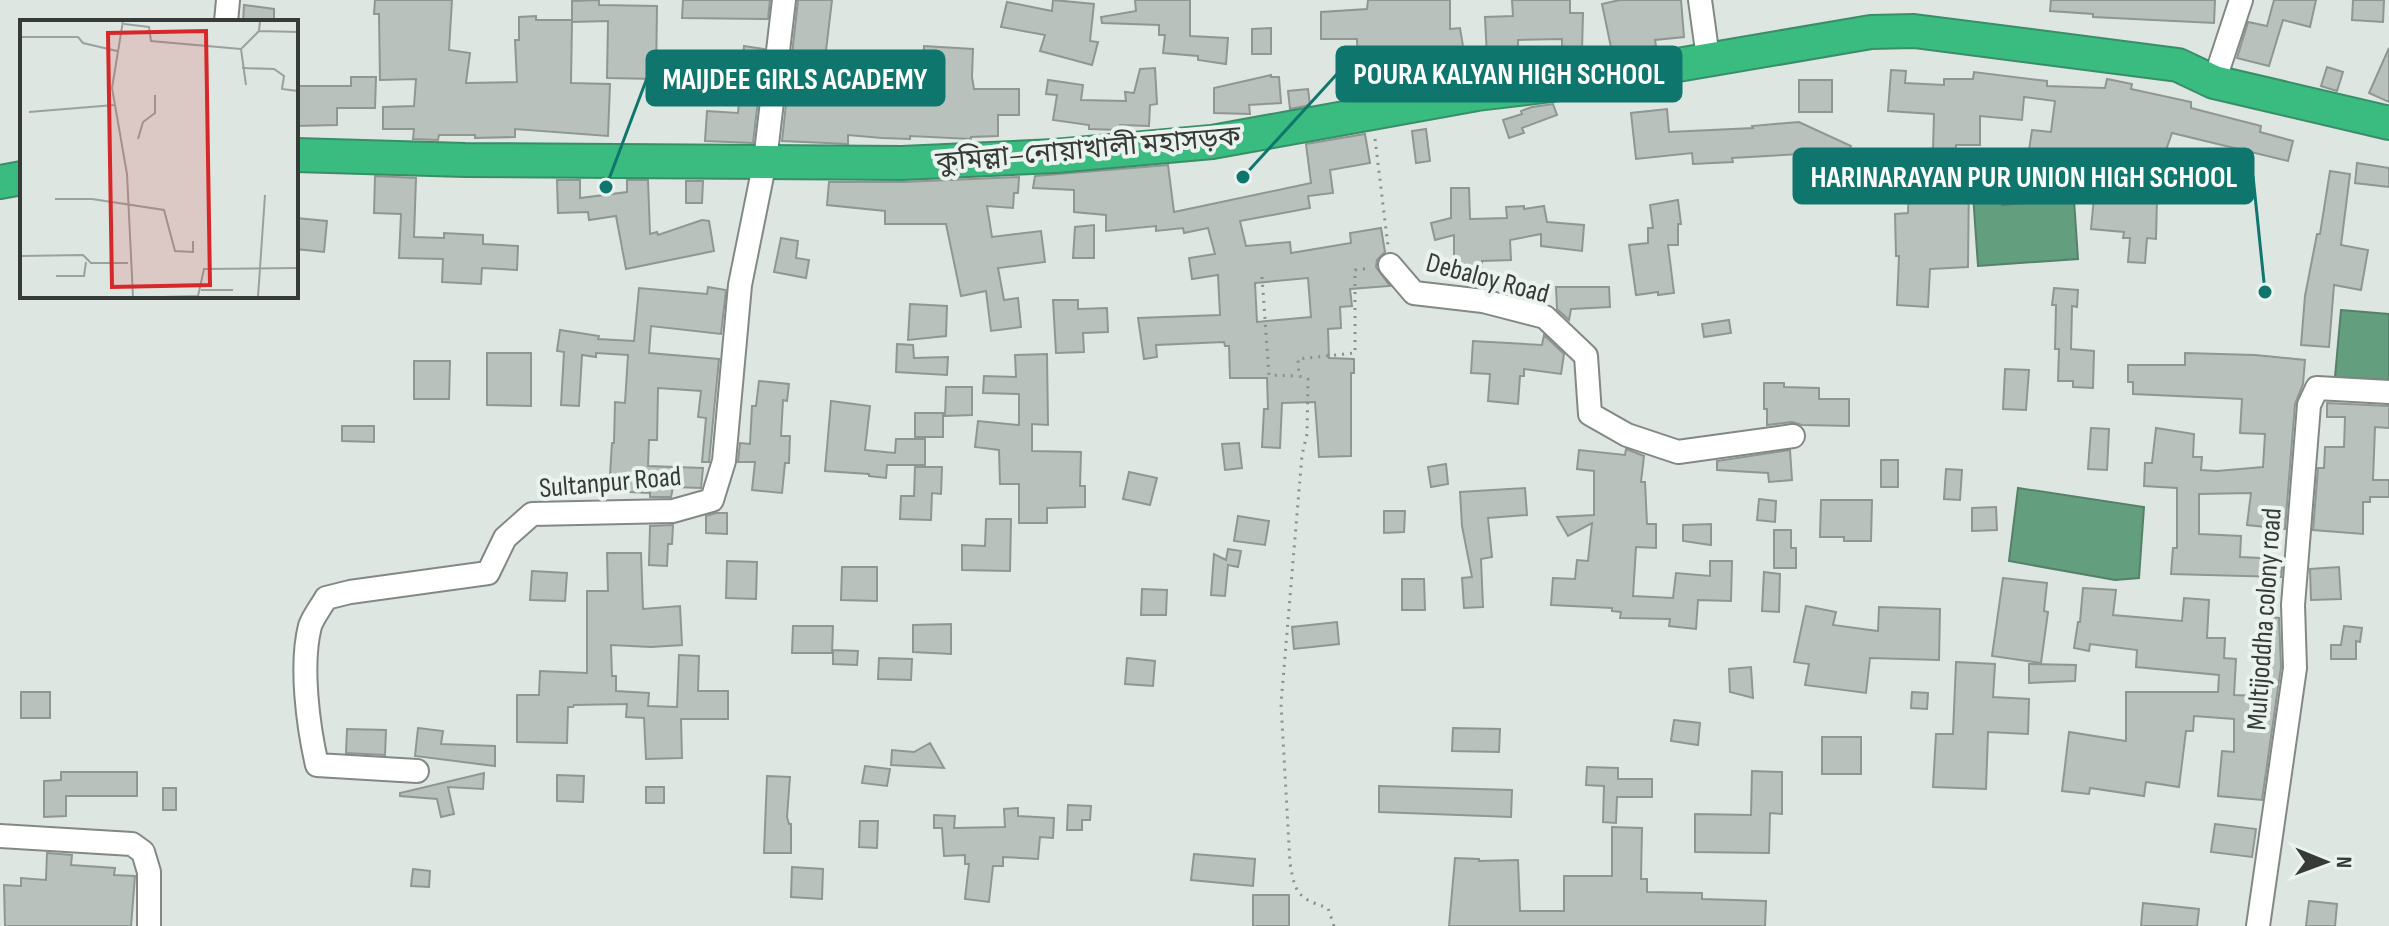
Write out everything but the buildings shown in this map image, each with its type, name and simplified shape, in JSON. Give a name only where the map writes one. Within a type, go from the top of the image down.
[{"type":"highway","name":"কুমিল্লা–নোয়াখালী মহাসড়ক","points":[[298,155],[465,160],[902,163],[1055,156],[1212,142],[1477,94],[1584,81],[1871,32],[1914,31],[2178,65],[2214,82],[2389,123]]},
{"type":"highway","points":[[0,182],[20,178]]},
{"type":"street","points":[[226,20],[228,0]]},
{"type":"street","points":[[765,161],[784,0]]},
{"type":"street","points":[[1700,0],[1708,58]]},
{"type":"street","points":[[2214,82],[2241,0]]},
{"type":"street","name":"Sultanpur Road","points":[[417,771],[317,765],[308,725],[307,660],[311,625],[326,598],[488,573],[505,538],[532,514],[673,511],[712,500],[724,461],[740,285],[765,161]]},
{"type":"street","name":"Debaloy Road","points":[[1390,265],[1414,293],[1483,301],[1545,317],[1586,356],[1590,414],[1627,435],[1678,452],[1793,436]]},
{"type":"street","name":"Multijoddha colony road","points":[[2258,926],[2295,668],[2293,605],[2309,405],[2317,388],[2389,392]]},
{"type":"street","points":[[0,836],[132,844],[143,852],[149,872],[149,926]]},
{"type":"path","points":[[1299,376],[1298,359],[1355,353],[1355,270],[1390,265],[1372,115]]},
{"type":"path","points":[[1262,277],[1269,375],[1308,379],[1307,434],[1302,455],[1281,704],[1290,863],[1294,887],[1304,900],[1328,908],[1334,926]]},
{"type":"shaded area","points":[[2000,178],[2002,205],[2074,200],[2078,259],[1978,266],[1972,180]]},
{"type":"shaded area","points":[[2341,310],[2389,314],[2389,380],[2335,377]]},
{"type":"shaded area","points":[[2018,488],[2144,507],[2139,578],[2115,580],[2009,561]]},
{"type":"place","name":"POURA KALYAN HIGH SCHOOL","points":[[1243,177]]},
{"type":"place","name":"MAIJDEE GIRLS ACADEMY","points":[[606,187]]},
{"type":"place","name":"HARINARAYAN PUR UNION HIGH SCHOOL","points":[[2265,292]]}]
